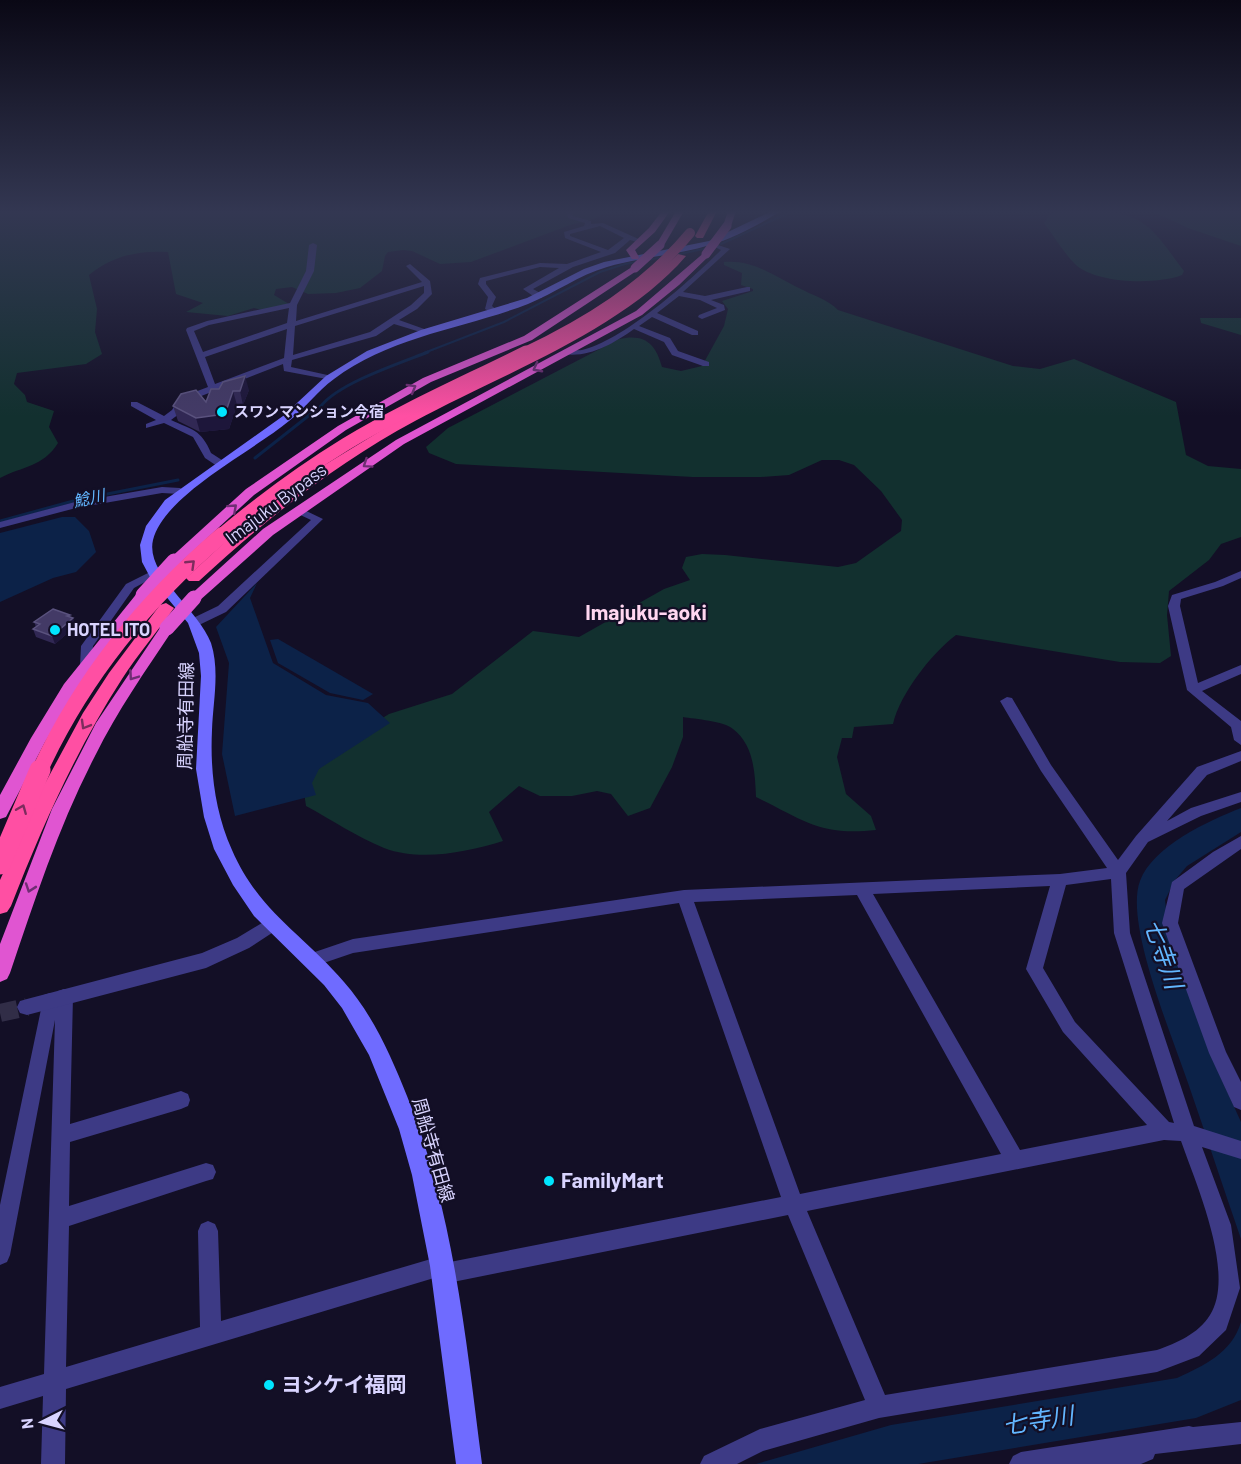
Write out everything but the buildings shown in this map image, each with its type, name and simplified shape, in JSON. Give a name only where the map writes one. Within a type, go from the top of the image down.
[{"type":"highway","name":"Imajuku Bypass","points":[[0,812],[37,742],[86,666],[143,595],[174,561],[250,492],[342,428],[427,380],[528,338],[612,279]]},
{"type":"highway","points":[[0,864],[29,792],[60,731],[95,674],[130,628],[202,553],[253,509],[322,459],[396,415],[564,331],[643,279]]},
{"type":"highway","points":[[0,906],[49,794],[82,730],[123,662],[147,630],[194,578],[265,513],[334,463],[409,419],[583,329],[657,279]]},
{"type":"highway","name":"Imajuku Bypass","points":[[0,973],[43,851],[85,757],[119,697],[167,628],[194,598],[268,532],[400,442],[639,313],[679,279]]},
{"type":"main road","points":[[152,574],[146,543],[157,515],[180,492],[287,418],[329,378],[370,353],[424,332],[495,312],[539,296],[571,279]]},
{"type":"main road","name":"周船寺有田線","points":[[152,574],[195,622],[209,660],[203,781],[212,820],[230,863],[245,889],[272,924],[312,960],[340,990],[366,1030],[385,1066],[406,1117],[423,1174],[442,1270],[469,1464]]},
{"type":"street","points":[[306,279],[293,305],[287,369],[329,378]]},
{"type":"street","points":[[149,426],[176,412],[182,400],[288,359],[373,334],[394,321],[428,294],[427,283],[423,279]]},
{"type":"street","points":[[486,279],[482,284],[492,297],[488,307],[495,312]]},
{"type":"street","points":[[539,296],[527,289],[545,279]]},
{"type":"street","points":[[566,352],[584,353],[633,326],[653,314],[695,279]]},
{"type":"street","points":[[200,356],[290,325],[427,283]]},
{"type":"street","points":[[704,300],[747,289]]},
{"type":"street","points":[[679,292],[721,307],[722,310],[702,317]]},
{"type":"street","points":[[213,388],[190,330],[207,323],[293,305]]},
{"type":"street","points":[[653,314],[695,333]]},
{"type":"street","points":[[394,321],[424,332]]},
{"type":"street","points":[[633,326],[666,340],[675,353],[706,364]]},
{"type":"street","points":[[134,404],[196,435],[203,443],[204,452],[208,457],[221,464]]},
{"type":"street","points":[[0,525],[75,505],[162,490],[180,492]]},
{"type":"street","points":[[195,622],[222,609],[318,519],[298,510]]},
{"type":"street","points":[[86,666],[87,646],[130,586],[152,574]]},
{"type":"street","points":[[1241,574],[1219,584],[1176,597],[1174,606],[1193,690],[1237,725],[1241,740]]},
{"type":"street","points":[[1193,690],[1241,669]]},
{"type":"street","points":[[712,1464],[760,1440],[879,1407],[1157,1361],[1191,1348],[1218,1322],[1230,1288],[1221,1225],[1122,933],[1118,872],[1046,768],[1007,701]]},
{"type":"street","points":[[312,960],[353,946],[684,896],[1060,880],[1118,872],[1141,840],[1202,771],[1241,756]]},
{"type":"street","points":[[1141,840],[1196,812],[1241,797]]},
{"type":"street","points":[[1241,842],[1218,855],[1177,886],[1170,923],[1218,1053],[1241,1101]]},
{"type":"street","points":[[1060,880],[1034,969],[1070,1027],[1164,1131]]},
{"type":"street","points":[[861,887],[1015,1160]]},
{"type":"street","points":[[684,896],[794,1205],[879,1407]]},
{"type":"street","points":[[27,1006],[206,960],[243,943],[272,924]]},
{"type":"street","points":[[53,1464],[62,1135],[57,998]]},
{"type":"street","points":[[0,1255],[57,998]]},
{"type":"street","points":[[62,1135],[181,1100]]},
{"type":"street","points":[[0,1398],[211,1334],[442,1270],[794,1205],[1164,1131],[1191,1135],[1241,1150]]},
{"type":"street","points":[[59,1219],[206,1172]]},
{"type":"street","points":[[208,1231],[211,1334]]},
{"type":"street","points":[[1021,1464],[1189,1437],[1241,1433]]},
{"type":"street","points":[[1105,1464],[1189,1437]]},
{"type":"green space","points":[[0,279],[90,279],[97,309],[95,332],[102,354],[86,364],[17,373],[14,384],[25,395],[27,402],[54,411],[49,427],[58,443],[46,457],[0,478]]},
{"type":"green space","points":[[173,279],[371,279],[360,288],[336,293],[308,294],[292,287],[276,289],[274,295],[289,304],[262,310],[254,308],[228,316],[186,312],[203,303],[176,294]]},
{"type":"green space","points":[[741,279],[782,279],[826,301],[838,310],[1013,366],[1040,369],[1074,359],[1176,402],[1186,455],[1208,466],[1241,469],[1241,537],[1221,544],[1209,560],[1169,591],[1167,615],[1171,656],[1160,663],[1120,662],[956,635],[918,675],[902,700],[893,724],[854,727],[852,738],[842,738],[837,757],[846,794],[871,816],[876,830],[840,831],[826,828],[800,819],[756,797],[752,760],[740,736],[729,726],[723,724],[683,717],[683,737],[672,767],[650,808],[628,816],[611,794],[597,791],[572,796],[540,796],[519,786],[489,812],[503,841],[459,852],[428,855],[384,848],[354,834],[306,806],[303,785],[347,740],[389,714],[452,694],[533,631],[579,637],[664,589],[690,580],[682,568],[686,557],[702,554],[725,555],[838,567],[856,563],[901,531],[902,520],[881,491],[854,465],[839,460],[822,460],[789,475],[693,477],[456,464],[429,453],[426,447],[448,428],[619,339],[636,338],[648,342],[653,346],[662,367],[681,371],[702,366],[724,326],[728,309],[722,301],[753,291],[741,285]]},
{"type":"green space","points":[[1114,279],[1162,279],[1142,281]]},
{"type":"green space","points":[[1200,318],[1241,318],[1241,335],[1201,323]]},
{"type":"water","points":[[62,517],[75,517],[89,531],[96,552],[76,572],[53,578],[0,602],[0,533]]},
{"type":"water","points":[[257,583],[250,598],[273,663],[326,695],[368,703],[390,723],[319,769],[312,783],[316,795],[235,816],[222,754],[229,663],[216,627]]},
{"type":"water","points":[[278,639],[373,694],[363,700],[330,693],[278,663],[270,640]]},
{"type":"water","name":"七寺川","points":[[1241,808],[1241,832],[1187,866],[1175,880],[1165,900],[1169,933],[1212,1058],[1241,1122],[1241,1239],[1152,981],[1144,952],[1137,900],[1140,881],[1147,868],[1169,846],[1213,820]]},
{"type":"water","name":"七寺川","points":[[1241,1322],[1241,1400],[1196,1418],[918,1464],[756,1464],[891,1425],[1177,1378],[1197,1369],[1224,1350],[1237,1333]]},
{"type":"waterway","points":[[424,353],[504,322],[586,279]]},
{"type":"waterway","points":[[255,458],[341,389],[371,374],[428,352]]},
{"type":"waterway","name":"鯰川","points":[[0,521],[77,500],[178,480]]},
{"type":"tunnel","points":[[0,1013],[27,1007]]},
{"type":"place","name":"スワンマンション今宿","points":[[222,412]]},
{"type":"place","name":"HOTEL ITO","points":[[55,630]]},
{"type":"place","name":"FamilyMart","points":[[549,1181]]},
{"type":"place","name":"ヨシケイ福岡","points":[[269,1385]]},
{"type":"district","name":"Imajuku-aoki","points":[[646,613]]}]
